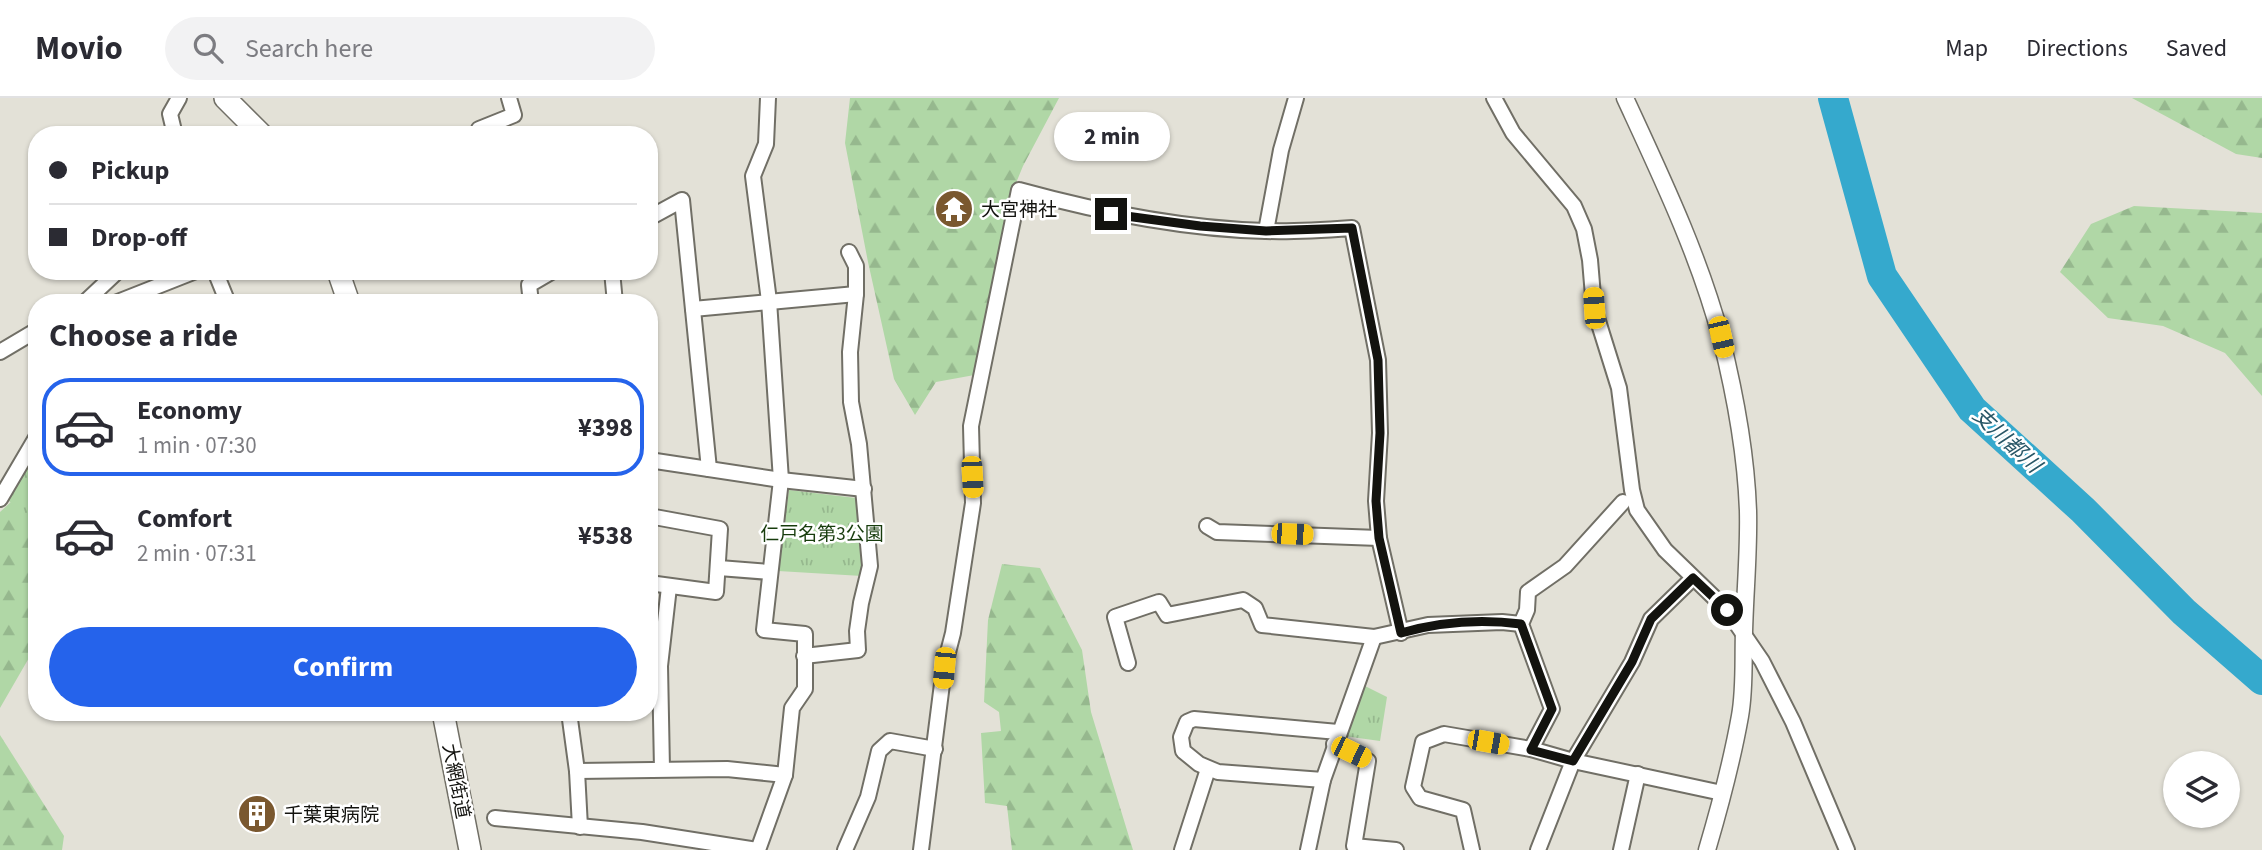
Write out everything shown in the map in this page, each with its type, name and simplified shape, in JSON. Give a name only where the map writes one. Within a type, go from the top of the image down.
[{"type":"main road","points":[[225,98],[253,126]]},
{"type":"main road","name":"大網街道","points":[[445,721],[470,850]]},
{"type":"street","points":[[170,126],[170,114],[179,98]]},
{"type":"street","points":[[487,126],[514,116],[509,98]]},
{"type":"street","points":[[495,818],[642,832],[758,850],[785,775],[792,708],[805,689],[805,634],[764,630],[781,480],[769,301],[753,176],[766,144],[768,98]]},
{"type":"street","points":[[1266,231],[1281,150],[1296,98]]},
{"type":"street","points":[[1494,98],[1513,133],[1574,206],[1584,229],[1594,308],[1619,388],[1637,510],[1665,550],[1727,610],[1762,661],[1793,722],[1847,850]]},
{"type":"street","points":[[1625,98],[1685,234],[1721,337],[1743,456],[1748,511],[1744,680],[1740,716],[1707,850]]},
{"type":"street","points":[[921,850],[944,668],[953,633],[973,503],[971,426],[1019,190],[1111,214],[1200,226],[1266,231],[1352,228],[1378,360],[1380,433],[1376,501],[1379,538],[1401,633]]},
{"type":"street","points":[[658,213],[682,200],[709,469]]},
{"type":"street","points":[[804,656],[858,650],[857,631],[861,603],[870,566],[859,444],[851,402],[850,352],[856,266],[849,253]]},
{"type":"street","points":[[94,294],[109,280]]},
{"type":"street","points":[[148,294],[177,280]]},
{"type":"street","points":[[530,294],[529,285],[538,280]]},
{"type":"street","points":[[693,309],[856,294]]},
{"type":"street","points":[[0,352],[28,335]]},
{"type":"street","points":[[0,499],[28,451]]},
{"type":"street","points":[[658,461],[781,480],[864,489]]},
{"type":"street","points":[[1531,750],[1552,709],[1521,624],[1527,610],[1528,592],[1565,566],[1623,502]]},
{"type":"street","points":[[658,518],[720,529],[716,592],[658,585]]},
{"type":"street","points":[[1207,526],[1217,532],[1379,538]]},
{"type":"street","points":[[719,568],[769,572]]},
{"type":"street","points":[[1538,850],[1573,761],[1632,662],[1651,619],[1693,578]]},
{"type":"street","points":[[662,769],[660,666],[669,587]]},
{"type":"street","points":[[1128,663],[1115,617],[1159,602],[1167,615],[1243,600],[1255,608],[1262,625],[1374,637],[1427,625],[1502,622],[1521,624]]},
{"type":"street","points":[[1308,850],[1323,779],[1374,637]]},
{"type":"street","points":[[1323,779],[1208,769],[1183,751],[1181,737],[1187,722],[1194,719],[1336,738],[1368,761],[1354,846],[1396,850]]},
{"type":"street","points":[[570,721],[577,771],[580,827]]},
{"type":"street","points":[[1472,850],[1463,810],[1420,799],[1413,787],[1423,742],[1444,734],[1531,750],[1722,793]]},
{"type":"street","points":[[845,850],[868,797],[879,751],[890,741],[935,749]]},
{"type":"street","points":[[577,771],[727,769],[785,775]]},
{"type":"street","points":[[1182,850],[1208,769]]},
{"type":"street","points":[[1621,850],[1638,774]]},
{"type":"green space","points":[[850,98],[1059,98],[1023,166],[1009,200],[980,374],[936,382],[915,415],[894,379],[868,262],[845,143]]},
{"type":"green space","points":[[2132,98],[2262,98],[2262,158],[2236,154]]},
{"type":"green space","points":[[2134,206],[2262,213],[2262,396],[2225,353],[2163,326],[2108,318],[2060,272],[2091,224]]},
{"type":"green space","points":[[28,464],[28,519],[7,499]]},
{"type":"green space","points":[[28,486],[28,660],[0,708],[0,512]]},
{"type":"green space","name":"仁戸名第3公園","points":[[789,490],[856,498],[866,562],[862,576],[778,571]]},
{"type":"green space","points":[[1002,564],[1040,568],[1082,650],[1091,712],[1133,850],[1012,850],[1007,806],[985,803],[981,733],[1001,731],[999,712],[984,702],[988,620]]},
{"type":"green space","points":[[1365,686],[1387,697],[1380,741],[1344,736]]},
{"type":"green space","points":[[0,735],[64,836],[62,850],[0,850]]},
{"type":"waterway","name":"支川都川","points":[[1833,98],[1882,276],[1972,409],[2083,510],[2184,612],[2262,680]]},
{"type":"place","name":"大宮神社","points":[[954,209]]},
{"type":"place","name":"千葉東病院","points":[[257,814]]},
{"type":"route","points":[[1111,214],[1200,226],[1266,231],[1352,228],[1378,360],[1380,433],[1376,501],[1379,538],[1401,633],[1427,625],[1502,622],[1521,624],[1552,709],[1531,750],[1573,761],[1632,662],[1651,619],[1693,578],[1727,610]]}]
